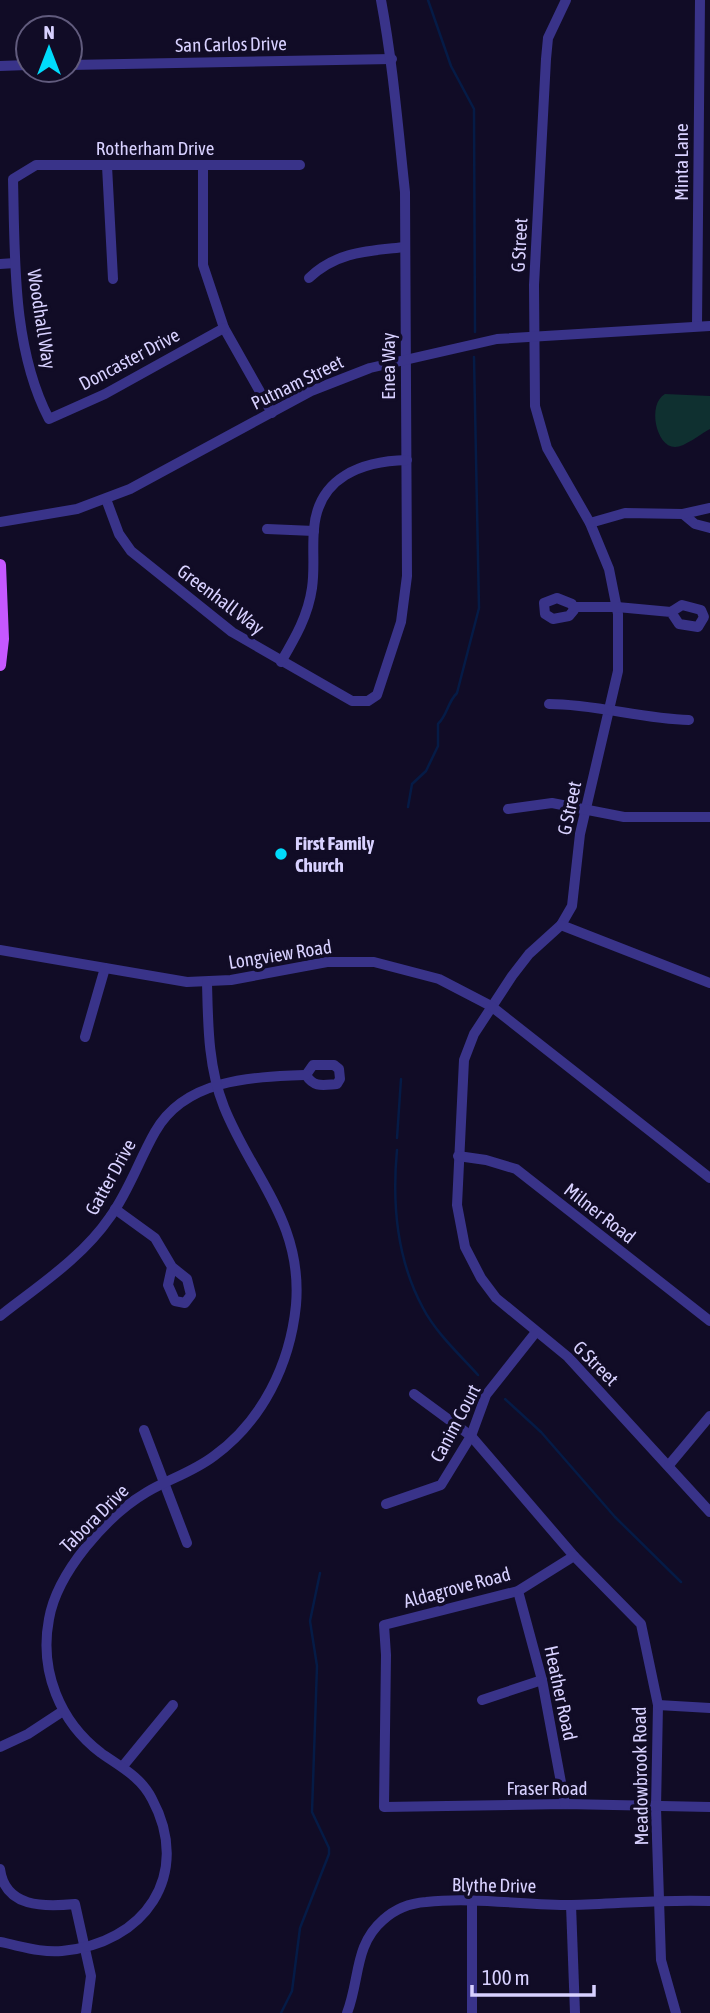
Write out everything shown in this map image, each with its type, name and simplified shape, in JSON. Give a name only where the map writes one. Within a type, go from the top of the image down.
[{"type":"main road","points":[[0,565],[3,639],[0,665]]},
{"type":"street","name":"Enea Way","points":[[346,698],[362,702],[377,695],[401,622],[407,576],[405,192],[397,139],[392,59],[381,0]]},
{"type":"street","name":"G Street","points":[[566,0],[548,38],[546,59],[533,337],[534,393],[540,429],[552,460],[590,523],[609,569],[617,607],[619,660],[611,712],[586,808],[575,894],[561,925],[523,960],[491,1006],[474,1034],[464,1060],[457,1205],[465,1247],[481,1278],[496,1298],[568,1357],[710,1512]]},
{"type":"street","name":"Minta Lane","points":[[697,325],[700,0]]},
{"type":"street","name":"San Carlos Drive","points":[[84,65],[392,59]]},
{"type":"street","name":"Rotherham Drive","points":[[13,179],[36,165],[300,165]]},
{"type":"street","points":[[203,165],[202,265],[224,328],[272,413]]},
{"type":"street","points":[[107,166],[113,279]]},
{"type":"street","name":"Woodhall Way","points":[[13,179],[15,263],[24,344],[40,401],[50,419]]},
{"type":"street","points":[[310,278],[323,265],[352,253],[405,247]]},
{"type":"street","points":[[0,264],[15,263]]},
{"type":"street","name":"Putnam Street","points":[[0,522],[52,514],[106,499],[163,472],[338,379],[404,359],[488,340],[710,326]]},
{"type":"street","name":"Doncaster Drive","points":[[50,419],[105,394],[224,328]]},
{"type":"street","points":[[281,662],[308,606],[314,577],[314,531],[321,502],[330,487],[344,475],[373,462],[407,460]]},
{"type":"street","name":"Greenhall Way","points":[[106,499],[123,541],[137,557],[232,632],[346,698]]},
{"type":"street","points":[[590,523],[625,513],[683,514],[710,508]]},
{"type":"street","points":[[683,514],[695,524],[710,528]]},
{"type":"street","points":[[267,529],[314,531]]},
{"type":"street","points":[[574,607],[617,607],[671,612]]},
{"type":"street","points":[[549,705],[654,719],[690,720]]},
{"type":"street","points":[[508,810],[539,803],[586,808],[624,817],[710,817]]},
{"type":"street","points":[[561,925],[710,983]]},
{"type":"street","name":"Longview Road","points":[[0,950],[164,979],[207,982],[256,976],[308,964],[374,962],[439,979],[491,1006],[710,1178]]},
{"type":"street","points":[[85,1037],[105,968]]},
{"type":"street","name":"Tabora Drive","points":[[0,1942],[53,1951],[84,1948],[114,1937],[135,1923],[151,1906],[165,1875],[167,1847],[157,1809],[144,1786],[122,1766],[88,1742],[63,1711],[51,1680],[46,1656],[49,1618],[56,1593],[66,1573],[86,1547],[137,1499],[214,1456],[252,1419],[282,1367],[295,1315],[295,1270],[285,1223],[228,1117],[217,1086],[209,1040],[207,982]]},
{"type":"street","name":"Gatter Drive","points":[[0,1317],[76,1256],[115,1209],[163,1120],[183,1100],[217,1086],[246,1080],[306,1075]]},
{"type":"street","name":"Milner Road","points":[[458,1156],[486,1160],[516,1169],[710,1321]]},
{"type":"street","points":[[115,1209],[155,1238],[172,1267]]},
{"type":"street","name":"Canim Court","points":[[386,1504],[441,1485],[471,1436],[486,1395],[536,1332]]},
{"type":"street","name":"Meadowbrook Road","points":[[414,1394],[471,1436],[574,1556],[641,1624],[658,1705],[656,1808],[661,1960],[676,2013]]},
{"type":"street","points":[[669,1465],[710,1416]]},
{"type":"street","points":[[144,1430],[187,1543]]},
{"type":"street","name":"Aldagrove Road","points":[[384,1807],[384,1625],[518,1591],[574,1556]]},
{"type":"street","name":"Heather Road","points":[[518,1591],[542,1680],[565,1804]]},
{"type":"street","points":[[482,1700],[542,1680]]},
{"type":"street","points":[[122,1766],[173,1705]]},
{"type":"street","points":[[658,1705],[710,1708]]},
{"type":"street","points":[[0,1747],[28,1734],[63,1711]]},
{"type":"street","name":"Fraser Road","points":[[384,1807],[565,1804],[656,1808],[710,1807]]},
{"type":"street","points":[[0,1870],[4,1887],[9,1894],[20,1899],[58,1906],[75,1904],[91,1976],[86,2013]]},
{"type":"street","name":"Blythe Drive","points":[[348,2013],[360,1953],[367,1938],[383,1920],[417,1903],[472,1901],[571,1905],[659,1899],[710,1900]]},
{"type":"street","points":[[472,1901],[472,2013]]},
{"type":"street","points":[[571,1905],[575,2013]]},
{"type":"green space","points":[[665,394],[710,396],[710,429],[683,445],[668,445],[659,433],[655,415],[659,399]]},
{"type":"waterway","points":[[428,0],[451,66],[474,109],[475,332]]},
{"type":"waterway","points":[[408,807],[412,784],[426,771],[438,746],[438,724],[457,693],[479,608],[474,357]]},
{"type":"waterway","points":[[397,1138],[401,1079]]},
{"type":"waterway","points":[[397,1150],[396,1211],[407,1271],[428,1317],[478,1375]]},
{"type":"waterway","points":[[505,1399],[541,1432],[615,1517],[681,1582]]},
{"type":"waterway","points":[[281,2013],[292,1991],[300,1928],[329,1854],[329,1848],[312,1812],[317,1666],[310,1621],[320,1573]]},
{"type":"place","name":"First Family Church","points":[[281,854]]}]
